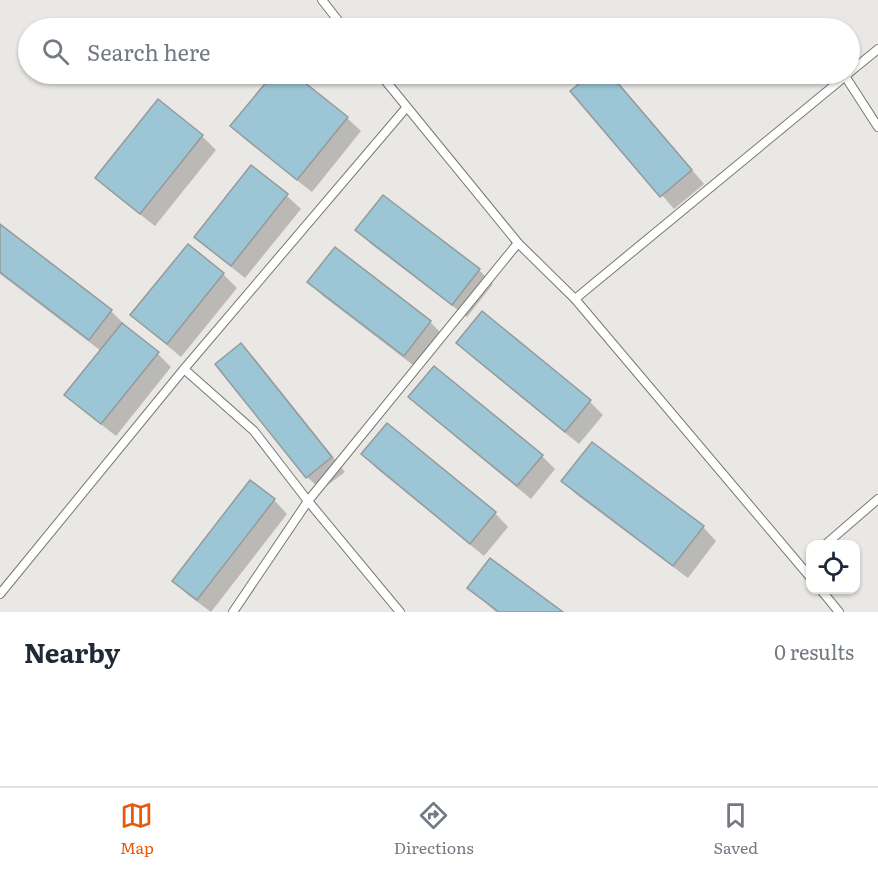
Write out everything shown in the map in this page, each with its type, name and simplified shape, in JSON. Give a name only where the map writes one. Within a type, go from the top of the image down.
[{"type":"lane","points":[[322,0],[337,18]]},
{"type":"lane","points":[[860,64],[878,49]]},
{"type":"lane","points":[[388,84],[518,243],[575,299],[806,572]]},
{"type":"lane","points":[[575,299],[836,84]]},
{"type":"lane","points":[[854,84],[878,127]]},
{"type":"lane","points":[[0,594],[184,369],[406,108]]},
{"type":"lane","points":[[233,612],[308,501],[518,243]]},
{"type":"lane","points":[[184,369],[254,431],[308,501],[400,612]]},
{"type":"lane","points":[[831,540],[878,500]]},
{"type":"lane","points":[[802,566],[806,562]]},
{"type":"lane","points":[[824,594],[839,612]]},
{"type":"building","points":[[265,84],[307,84],[348,117],[297,180],[230,126]]},
{"type":"building","points":[[579,84],[619,84],[692,170],[660,197],[570,91]]},
{"type":"building","points":[[158,99],[203,135],[140,214],[95,178]]},
{"type":"building","points":[[251,165],[288,194],[231,266],[194,237]]},
{"type":"building","points":[[383,195],[480,269],[452,305],[355,230]]},
{"type":"building","points":[[0,224],[112,310],[89,340],[0,272]]},
{"type":"building","points":[[188,244],[224,273],[167,344],[130,315]]},
{"type":"building","points":[[335,247],[431,321],[404,356],[307,282]]},
{"type":"building","points":[[482,311],[591,400],[565,432],[456,343]]},
{"type":"building","points":[[122,323],[159,352],[101,424],[64,395]]},
{"type":"building","points":[[241,343],[332,457],[306,478],[215,364]]},
{"type":"building","points":[[434,366],[543,455],[517,486],[408,397]]},
{"type":"building","points":[[387,423],[496,512],[470,544],[361,454]]},
{"type":"building","points":[[592,442],[704,526],[673,566],[561,481]]},
{"type":"building","points":[[250,480],[275,499],[197,600],[172,581]]},
{"type":"building","points":[[490,558],[563,612],[499,612],[467,588]]}]
